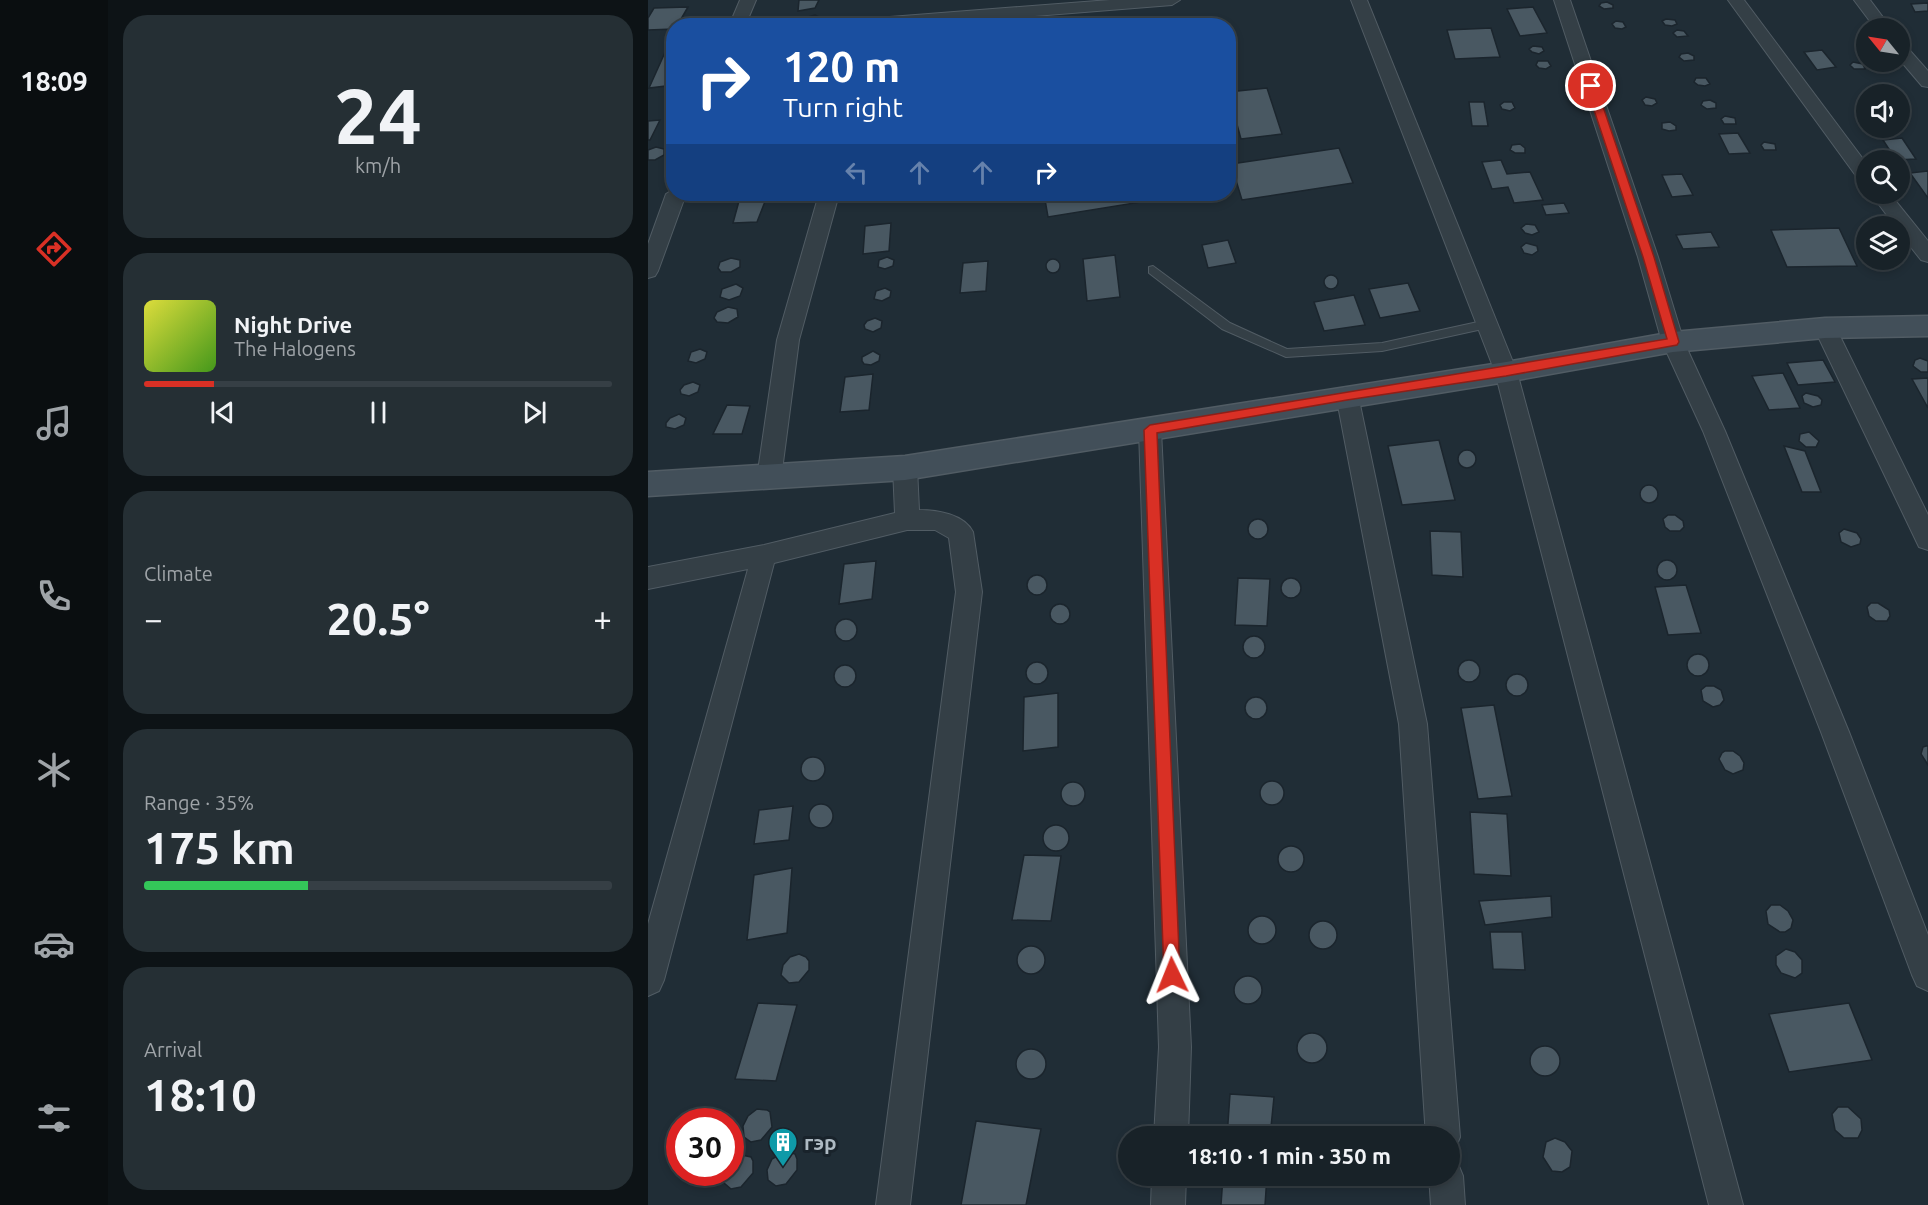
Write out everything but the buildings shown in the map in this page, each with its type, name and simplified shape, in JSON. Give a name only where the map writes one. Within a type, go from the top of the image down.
[{"type":"street","points":[[740,18],[748,0]]},
{"type":"street","points":[[909,18],[972,8],[1172,0]]},
{"type":"street","points":[[1359,0],[1506,372],[1726,1205]]},
{"type":"street","points":[[1562,0],[1648,257],[1673,342],[1714,431],[1835,732],[1928,975]]},
{"type":"street","points":[[1736,0],[1856,162]]},
{"type":"street","points":[[1862,0],[1876,18]]},
{"type":"street","points":[[1910,62],[1928,82]]},
{"type":"street","points":[[648,270],[673,201]]},
{"type":"street","points":[[769,478],[788,340],[827,201]]},
{"type":"street","points":[[1888,204],[1928,255]]},
{"type":"street","points":[[648,484],[905,468],[1150,430],[1347,395],[1506,372],[1673,342],[1824,328],[1928,326]]},
{"type":"street","points":[[1824,328],[1928,540]]},
{"type":"street","points":[[1347,395],[1413,724],[1442,1126]]},
{"type":"street","points":[[1150,430],[1175,1047],[1171,1126]]},
{"type":"street","points":[[905,468],[908,520]]},
{"type":"street","points":[[648,578],[764,555],[908,520],[938,520],[961,532],[969,592],[893,1205]]},
{"type":"street","points":[[648,980],[764,555]]},
{"type":"street","points":[[1168,1205],[1169,1186]]},
{"type":"street","points":[[1447,1186],[1448,1205]]},
{"type":"lane","points":[[1154,270],[1226,326],[1286,353],[1382,347],[1487,324]]},
{"type":"place","name":"гэр","points":[[783,1168]]},
{"type":"route","points":[[1172,975],[1150,430],[1347,395],[1506,372],[1673,342],[1648,257],[1591,86]]}]
